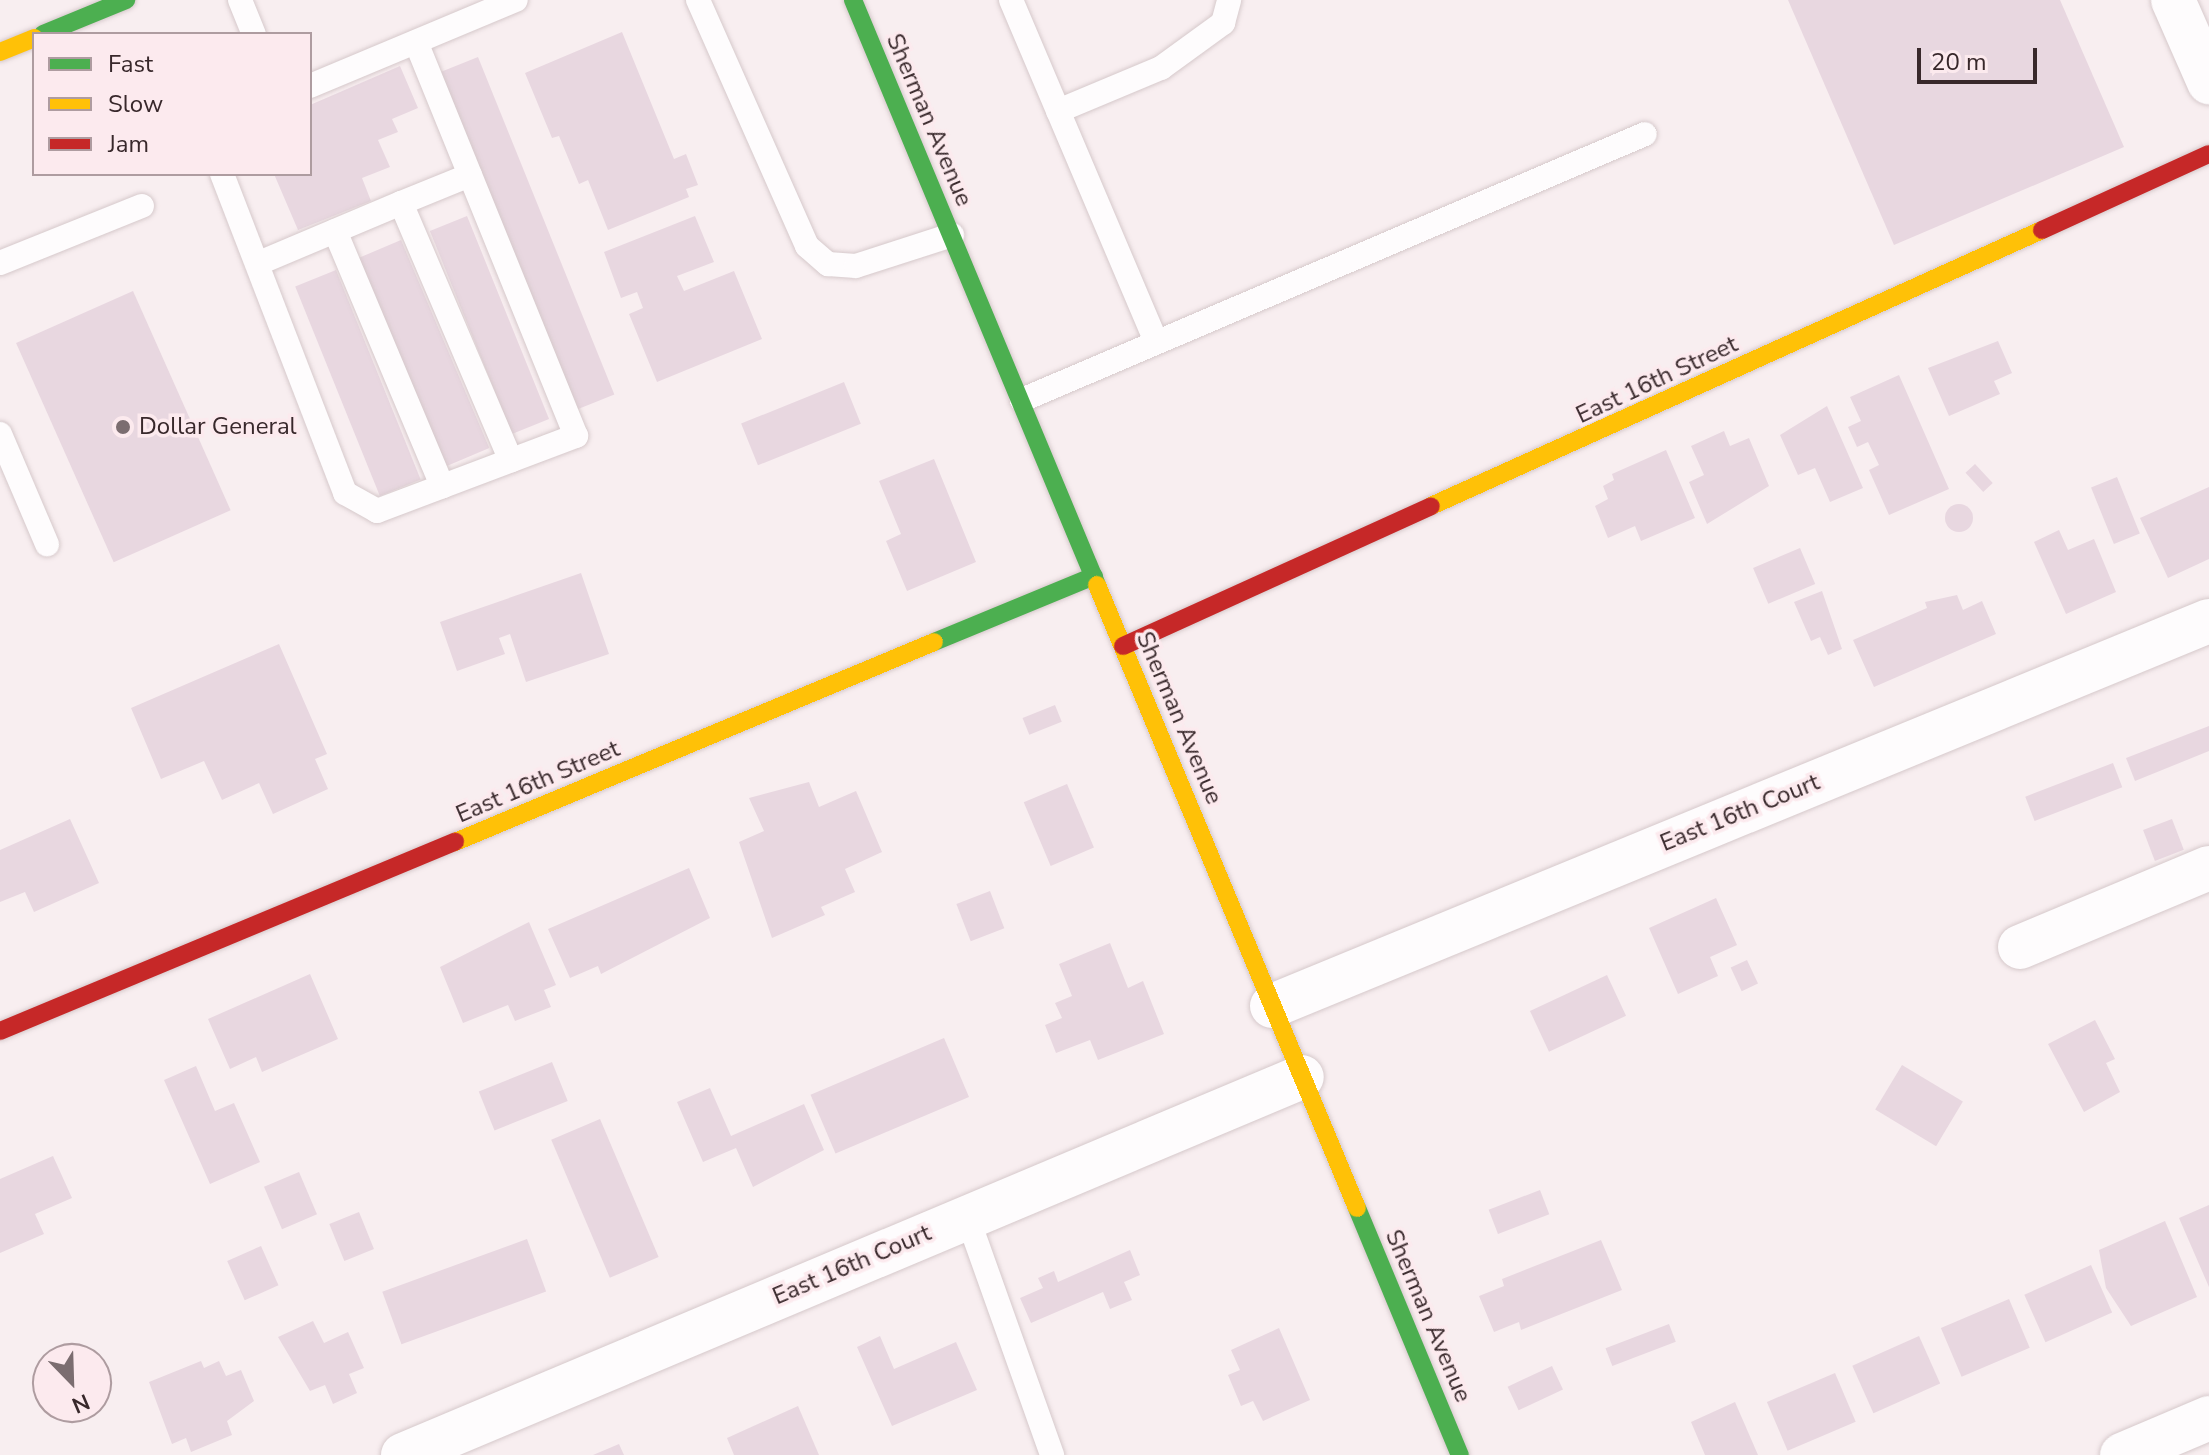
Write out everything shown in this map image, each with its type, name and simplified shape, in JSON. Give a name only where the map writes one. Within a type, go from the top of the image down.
[{"type":"street","points":[[48,32],[126,0]]},
{"type":"street","name":"Sherman Avenue","points":[[853,0],[1460,1455]]},
{"type":"street","points":[[2173,0],[2209,82]]},
{"type":"street","points":[[0,52],[32,39]]},
{"type":"street","name":"East 16th Street","points":[[1123,646],[2209,154]]},
{"type":"street","name":"East 16th Street","points":[[0,1031],[1094,576]]},
{"type":"street","name":"East 16th Court","points":[[1272,1006],[2209,621]]},
{"type":"street","points":[[2020,947],[2209,868]]},
{"type":"street","name":"East 16th Court","points":[[421,1451],[967,1216],[1302,1077]]},
{"type":"street","points":[[2122,1455],[2209,1418]]},
{"type":"lane","points":[[240,0],[253,32]]},
{"type":"lane","points":[[312,85],[416,42],[490,5],[516,0]]},
{"type":"lane","points":[[698,0],[807,246],[828,264],[856,266],[952,235]]},
{"type":"lane","points":[[1011,0],[1156,342]]},
{"type":"lane","points":[[1058,111],[1161,68],[1223,23],[1229,0]]},
{"type":"lane","points":[[223,176],[259,263],[345,493],[377,511],[576,436],[416,42]]},
{"type":"lane","points":[[1022,400],[1645,134]]},
{"type":"lane","points":[[259,263],[470,175]]},
{"type":"lane","points":[[401,203],[511,461]]},
{"type":"lane","points":[[0,263],[142,206]]},
{"type":"lane","points":[[335,231],[442,486]]},
{"type":"lane","points":[[0,434],[47,544]]},
{"type":"lane","points":[[967,1216],[1052,1455]]},
{"type":"building","points":[[1788,0],[2060,0],[2124,147],[1894,245]]},
{"type":"building","points":[[622,32],[674,159],[686,154],[698,185],[686,189],[689,197],[608,230],[588,180],[579,184],[559,136],[552,138],[525,73]]},
{"type":"building","points":[[478,57],[614,394],[574,411],[438,73]]},
{"type":"building","points":[[400,66],[418,108],[392,119],[398,132],[378,140],[390,167],[362,178],[371,201],[298,230],[275,176],[312,176],[312,104]]},
{"type":"building","points":[[467,216],[549,419],[512,434],[430,231]]},
{"type":"building","points":[[695,216],[714,262],[677,276],[684,291],[734,271],[762,339],[657,382],[629,314],[643,308],[637,292],[621,298],[604,252]]},
{"type":"building","points":[[401,240],[489,448],[443,468],[355,260]]},
{"type":"building","points":[[336,270],[421,480],[380,496],[295,286]]},
{"type":"building","name":"Dollar General","points":[[133,291],[231,510],[114,562],[16,343]]},
{"type":"building","points":[[1998,341],[2012,373],[1994,381],[2000,394],[1949,416],[1928,368]]},
{"type":"building","points":[[1899,375],[1949,489],[1889,515],[1869,470],[1879,465],[1868,442],[1857,447],[1848,427],[1861,421],[1850,397]]},
{"type":"building","points":[[844,382],[861,424],[758,465],[741,424]]},
{"type":"building","points":[[1827,406],[1863,488],[1830,502],[1815,468],[1798,475],[1780,435]]},
{"type":"building","points":[[1724,431],[1730,446],[1749,438],[1769,486],[1707,524],[1689,482],[1704,475],[1691,446]]},
{"type":"building","points":[[1666,450],[1695,518],[1641,541],[1635,526],[1608,538],[1595,506],[1608,499],[1603,486],[1614,480],[1612,474]]},
{"type":"building","points":[[934,459],[976,562],[907,591],[886,541],[901,534],[879,481]]},
{"type":"building","points":[[1975,464],[1993,483],[1983,492],[1965,473]]},
{"type":"building","points":[[2117,477],[2140,534],[2114,544],[2091,487]]},
{"type":"building","points":[[2209,487],[2209,559],[2168,578],[2140,518]]},
{"type":"building","points":[[1959,504],[1969,508],[1973,518],[1969,528],[1959,532],[1949,528],[1945,518],[1949,508]]},
{"type":"building","points":[[2059,530],[2068,550],[2094,539],[2116,592],[2066,614],[2034,542]]},
{"type":"building","points":[[1800,548],[1815,584],[1768,604],[1753,568]]},
{"type":"building","points":[[581,573],[609,654],[526,682],[510,634],[499,638],[505,654],[457,671],[440,622]]},
{"type":"building","points":[[1822,591],[1842,649],[1828,655],[1820,637],[1811,641],[1794,602]]},
{"type":"building","points":[[1957,595],[1963,610],[1982,601],[1996,634],[1874,687],[1853,640],[1927,608],[1925,602]]},
{"type":"building","points":[[279,644],[327,754],[315,759],[328,789],[273,814],[259,783],[222,800],[204,761],[161,779],[131,708]]},
{"type":"building","points":[[1055,705],[1062,722],[1029,735],[1023,718]]},
{"type":"building","points":[[2209,726],[2209,751],[2135,781],[2126,758]]},
{"type":"building","points":[[2113,763],[2122,787],[2035,821],[2025,797]]},
{"type":"building","points":[[809,782],[819,807],[856,791],[882,852],[845,869],[855,892],[821,907],[825,915],[772,938],[739,842],[764,831],[749,798]]},
{"type":"building","points":[[1067,784],[1094,848],[1051,866],[1024,802]]},
{"type":"building","points":[[70,819],[99,883],[34,912],[25,892],[0,902],[0,850]]},
{"type":"building","points":[[2172,819],[2184,850],[2155,861],[2143,830]]},
{"type":"building","points":[[689,868],[710,918],[601,974],[598,966],[570,978],[548,929]]},
{"type":"building","points":[[990,891],[1004,928],[971,941],[956,904]]},
{"type":"building","points":[[1716,898],[1737,945],[1710,957],[1718,976],[1678,994],[1649,928]]},
{"type":"building","points":[[529,922],[556,985],[544,990],[551,1007],[515,1021],[508,1005],[463,1023],[440,967]]},
{"type":"building","points":[[1110,943],[1128,988],[1143,981],[1164,1034],[1098,1060],[1090,1040],[1056,1053],[1045,1025],[1062,1018],[1055,1003],[1072,996],[1059,964]]},
{"type":"building","points":[[1747,960],[1758,984],[1742,991],[1731,968]]},
{"type":"building","points":[[310,974],[338,1039],[262,1072],[256,1057],[230,1069],[208,1019]]},
{"type":"building","points":[[1607,975],[1626,1016],[1549,1052],[1530,1011]]},
{"type":"building","points":[[2095,1020],[2115,1059],[2106,1063],[2120,1092],[2084,1112],[2048,1044]]},
{"type":"building","points":[[944,1038],[969,1097],[836,1154],[811,1095]]},
{"type":"building","points":[[552,1062],[568,1101],[494,1131],[479,1092]]},
{"type":"building","points":[[1902,1065],[1963,1102],[1936,1146],[1875,1110]]},
{"type":"building","points":[[196,1066],[215,1111],[234,1103],[260,1162],[210,1184],[164,1080]]},
{"type":"building","points":[[710,1088],[731,1136],[804,1104],[824,1150],[753,1187],[736,1148],[703,1162],[677,1102]]},
{"type":"building","points":[[600,1119],[659,1257],[610,1278],[551,1140]]},
{"type":"building","points":[[53,1156],[72,1198],[35,1214],[44,1234],[0,1253],[0,1179]]},
{"type":"building","points":[[299,1172],[317,1214],[282,1229],[264,1187]]},
{"type":"building","points":[[1540,1190],[1549,1214],[1498,1234],[1489,1210]]},
{"type":"building","points":[[2209,1205],[2209,1287],[2179,1218]]},
{"type":"building","points":[[359,1212],[374,1249],[344,1261],[329,1224]]},
{"type":"building","points":[[2165,1221],[2197,1297],[2131,1326],[2106,1288],[2099,1250]]},
{"type":"building","points":[[527,1239],[546,1292],[401,1344],[382,1292]]},
{"type":"building","points":[[1601,1240],[1622,1290],[1521,1330],[1519,1322],[1494,1332],[1479,1296],[1504,1286],[1502,1279]]},
{"type":"building","points":[[261,1246],[278,1285],[245,1300],[227,1261]]},
{"type":"building","points":[[1130,1250],[1140,1275],[1124,1282],[1132,1300],[1110,1309],[1103,1292],[1031,1323],[1020,1298],[1043,1288],[1038,1278],[1054,1271],[1058,1282]]},
{"type":"building","points":[[2091,1265],[2112,1313],[2045,1342],[2024,1295]]},
{"type":"building","points":[[2009,1299],[2030,1348],[1962,1377],[1941,1328]]},
{"type":"building","points":[[313,1321],[324,1343],[348,1332],[364,1368],[349,1374],[357,1393],[333,1404],[325,1385],[310,1391],[278,1337]]},
{"type":"building","points":[[1669,1324],[1676,1342],[1612,1366],[1606,1348]]},
{"type":"building","points":[[1279,1328],[1310,1400],[1263,1421],[1253,1401],[1241,1406],[1228,1375],[1240,1370],[1231,1350]]},
{"type":"building","points":[[880,1336],[894,1369],[956,1342],[977,1390],[892,1426],[857,1347]]},
{"type":"building","points":[[1919,1336],[1940,1384],[1873,1413],[1852,1366]]},
{"type":"building","points":[[201,1361],[204,1368],[219,1361],[226,1376],[241,1370],[254,1401],[227,1421],[232,1435],[191,1452],[186,1438],[172,1444],[149,1382]]},
{"type":"building","points":[[1552,1366],[1563,1390],[1519,1410],[1508,1387]]},
{"type":"building","points":[[1835,1373],[1856,1422],[1788,1451],[1767,1402]]},
{"type":"building","points":[[1735,1402],[1758,1455],[1705,1455],[1691,1422]]},
{"type":"building","points":[[798,1406],[819,1455],[734,1455],[727,1438]]},
{"type":"building","points":[[619,1444],[624,1455],[593,1455]]},
{"type":"traffic: fast","points":[[48,32],[126,0]]},
{"type":"traffic: fast","points":[[853,0],[1097,585]]},
{"type":"traffic: fast","points":[[934,642],[1094,576]]},
{"type":"traffic: fast","points":[[1357,1208],[1460,1455]]},
{"type":"traffic: slow","points":[[0,52],[32,39]]},
{"type":"traffic: slow","points":[[1431,506],[2042,230]]},
{"type":"traffic: slow","points":[[1097,585],[1357,1208]]},
{"type":"traffic: slow","points":[[455,842],[934,642]]},
{"type":"traffic: jam","points":[[2042,230],[2209,154]]},
{"type":"traffic: jam","points":[[1123,646],[1431,506]]},
{"type":"traffic: jam","points":[[0,1031],[455,842]]},
{"type":"place","name":"Dollar General","points":[[123,427]]}]
